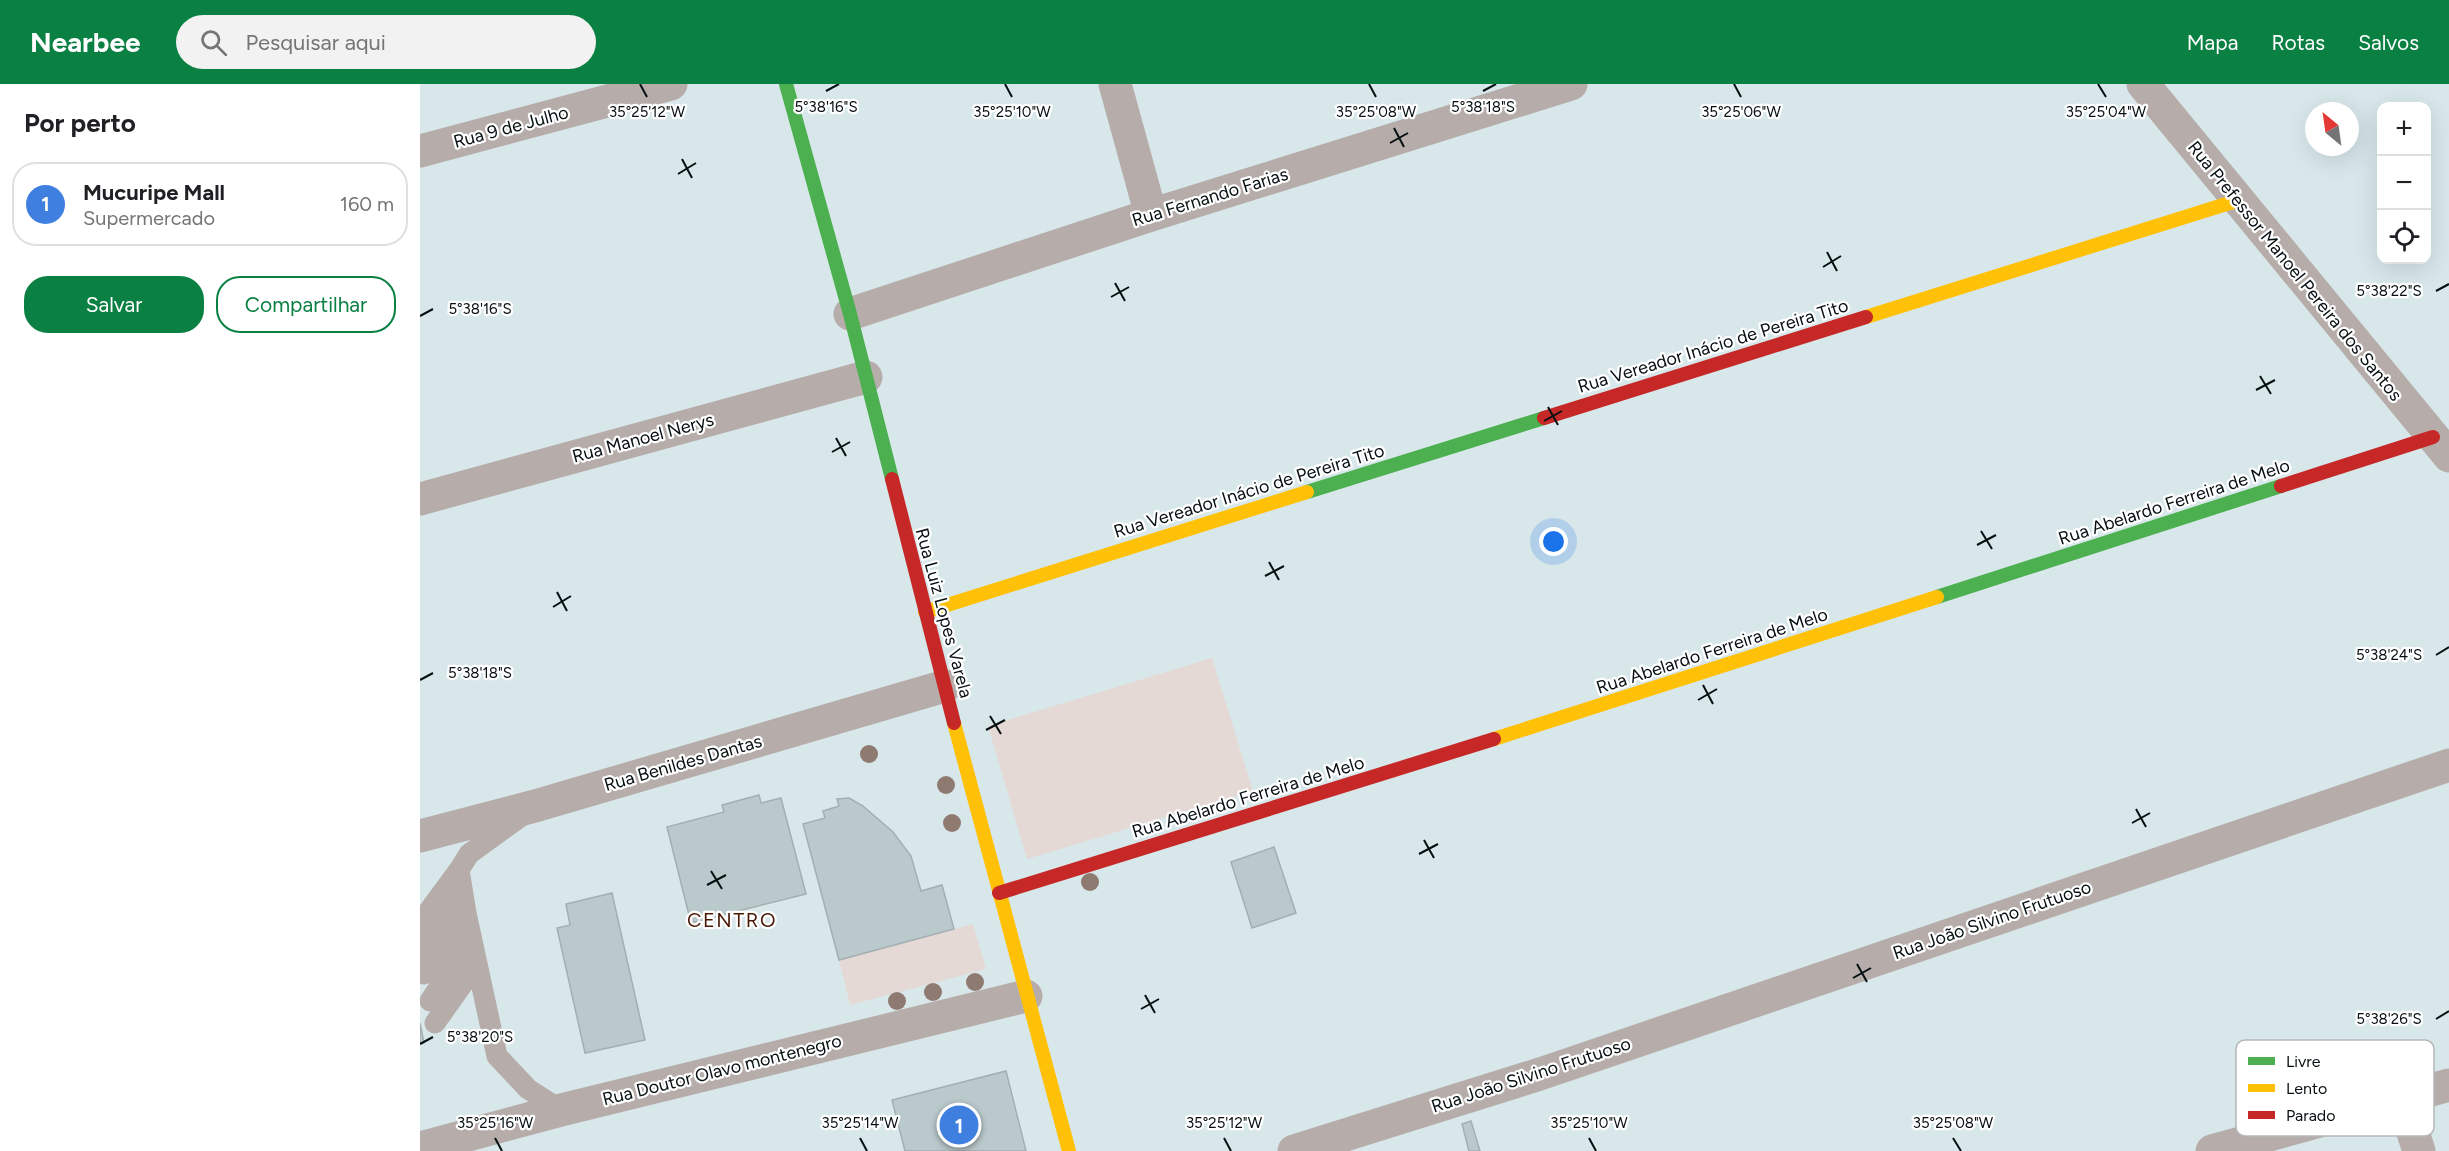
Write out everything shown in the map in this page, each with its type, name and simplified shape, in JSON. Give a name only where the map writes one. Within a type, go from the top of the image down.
[{"type":"street","name":"Rua 9 de Julho","points":[[420,151],[671,84]]},
{"type":"street","name":"Rua Luiz Lopes Varela","points":[[786,84],[850,314],[925,612],[1069,1151]]},
{"type":"street","points":[[1116,84],[1151,215]]},
{"type":"street","name":"Rua Fernando Farias","points":[[850,314],[1151,215],[1572,84]]},
{"type":"street","name":"Rua Prefessor Manoel Pereira dos Santos","points":[[2143,84],[2236,201],[2441,447]]},
{"type":"street","name":"Rua Vereador Inácio de Pereira Tito","points":[[925,612],[2236,201]]},
{"type":"street","name":"Rua Manoel Nerys","points":[[420,499],[866,377]]},
{"type":"street","name":"Rua Abelardo Ferreira de Melo","points":[[999,893],[2441,447]]},
{"type":"street","name":"Rua Benildes Dantas","points":[[420,836],[535,806],[945,686]]},
{"type":"street","name":"Rua João Silvino Frutuoso","points":[[1294,1151],[1562,1066],[2449,765]]},
{"type":"street","name":"Rua Doutor Olavo montenegro","points":[[420,1148],[561,1110],[1026,996]]},
{"type":"street","points":[[2434,1089],[2449,1085]]},
{"type":"street","points":[[2212,1151],[2267,1136]]},
{"type":"street","points":[[2414,1136],[2419,1151]]},
{"type":"lane","points":[[420,950],[460,880],[469,854],[535,806]]},
{"type":"lane","points":[[460,880],[497,1056],[528,1089],[561,1110]]},
{"type":"lane","points":[[420,922],[460,880]]},
{"type":"lane","points":[[424,974],[466,914]]},
{"type":"lane","points":[[430,1001],[471,939]]},
{"type":"lane","points":[[435,1023],[477,964]]},
{"type":"shaded area","points":[[1212,658],[1253,791],[1027,859],[988,726]]},
{"type":"shaded area","points":[[973,924],[986,969],[850,1005],[839,960]]},
{"type":"building","points":[[759,795],[761,803],[781,798],[806,894],[691,923],[667,827],[724,812],[722,805]]},
{"type":"building","points":[[849,798],[863,806],[893,832],[911,856],[921,891],[942,885],[954,929],[839,960],[803,824],[825,818],[823,811],[839,806],[837,799]]},
{"type":"building","points":[[1274,847],[1296,913],[1252,928],[1231,862]]},
{"type":"building","points":[[612,893],[645,1040],[585,1053],[557,928],[570,925],[566,904]]},
{"type":"building","points":[[420,1023],[424,1043],[420,1044]]},
{"type":"building","points":[[1006,1071],[1026,1151],[905,1151],[892,1100]]},
{"type":"building","points":[[1471,1121],[1480,1151],[1469,1151],[1462,1124]]},
{"type":"traffic: fast","points":[[786,84],[850,314],[892,479]]},
{"type":"traffic: fast","points":[[1307,492],[1544,418]]},
{"type":"traffic: fast","points":[[1937,597],[2281,486]]},
{"type":"traffic: slow","points":[[1866,317],[2236,201]]},
{"type":"traffic: slow","points":[[925,612],[1307,492]]},
{"type":"traffic: slow","points":[[1494,739],[1937,597]]},
{"type":"traffic: slow","points":[[954,723],[1069,1151]]},
{"type":"traffic: jam","points":[[1544,418],[1866,317]]},
{"type":"traffic: jam","points":[[2281,486],[2433,437]]},
{"type":"traffic: jam","points":[[892,479],[954,723]]},
{"type":"traffic: jam","points":[[999,893],[1494,739]]},
{"type":"place","name":"Mucuripe Mall","points":[[959,1125]]},
{"type":"district","name":"CENTRO","points":[[732,920]]}]
